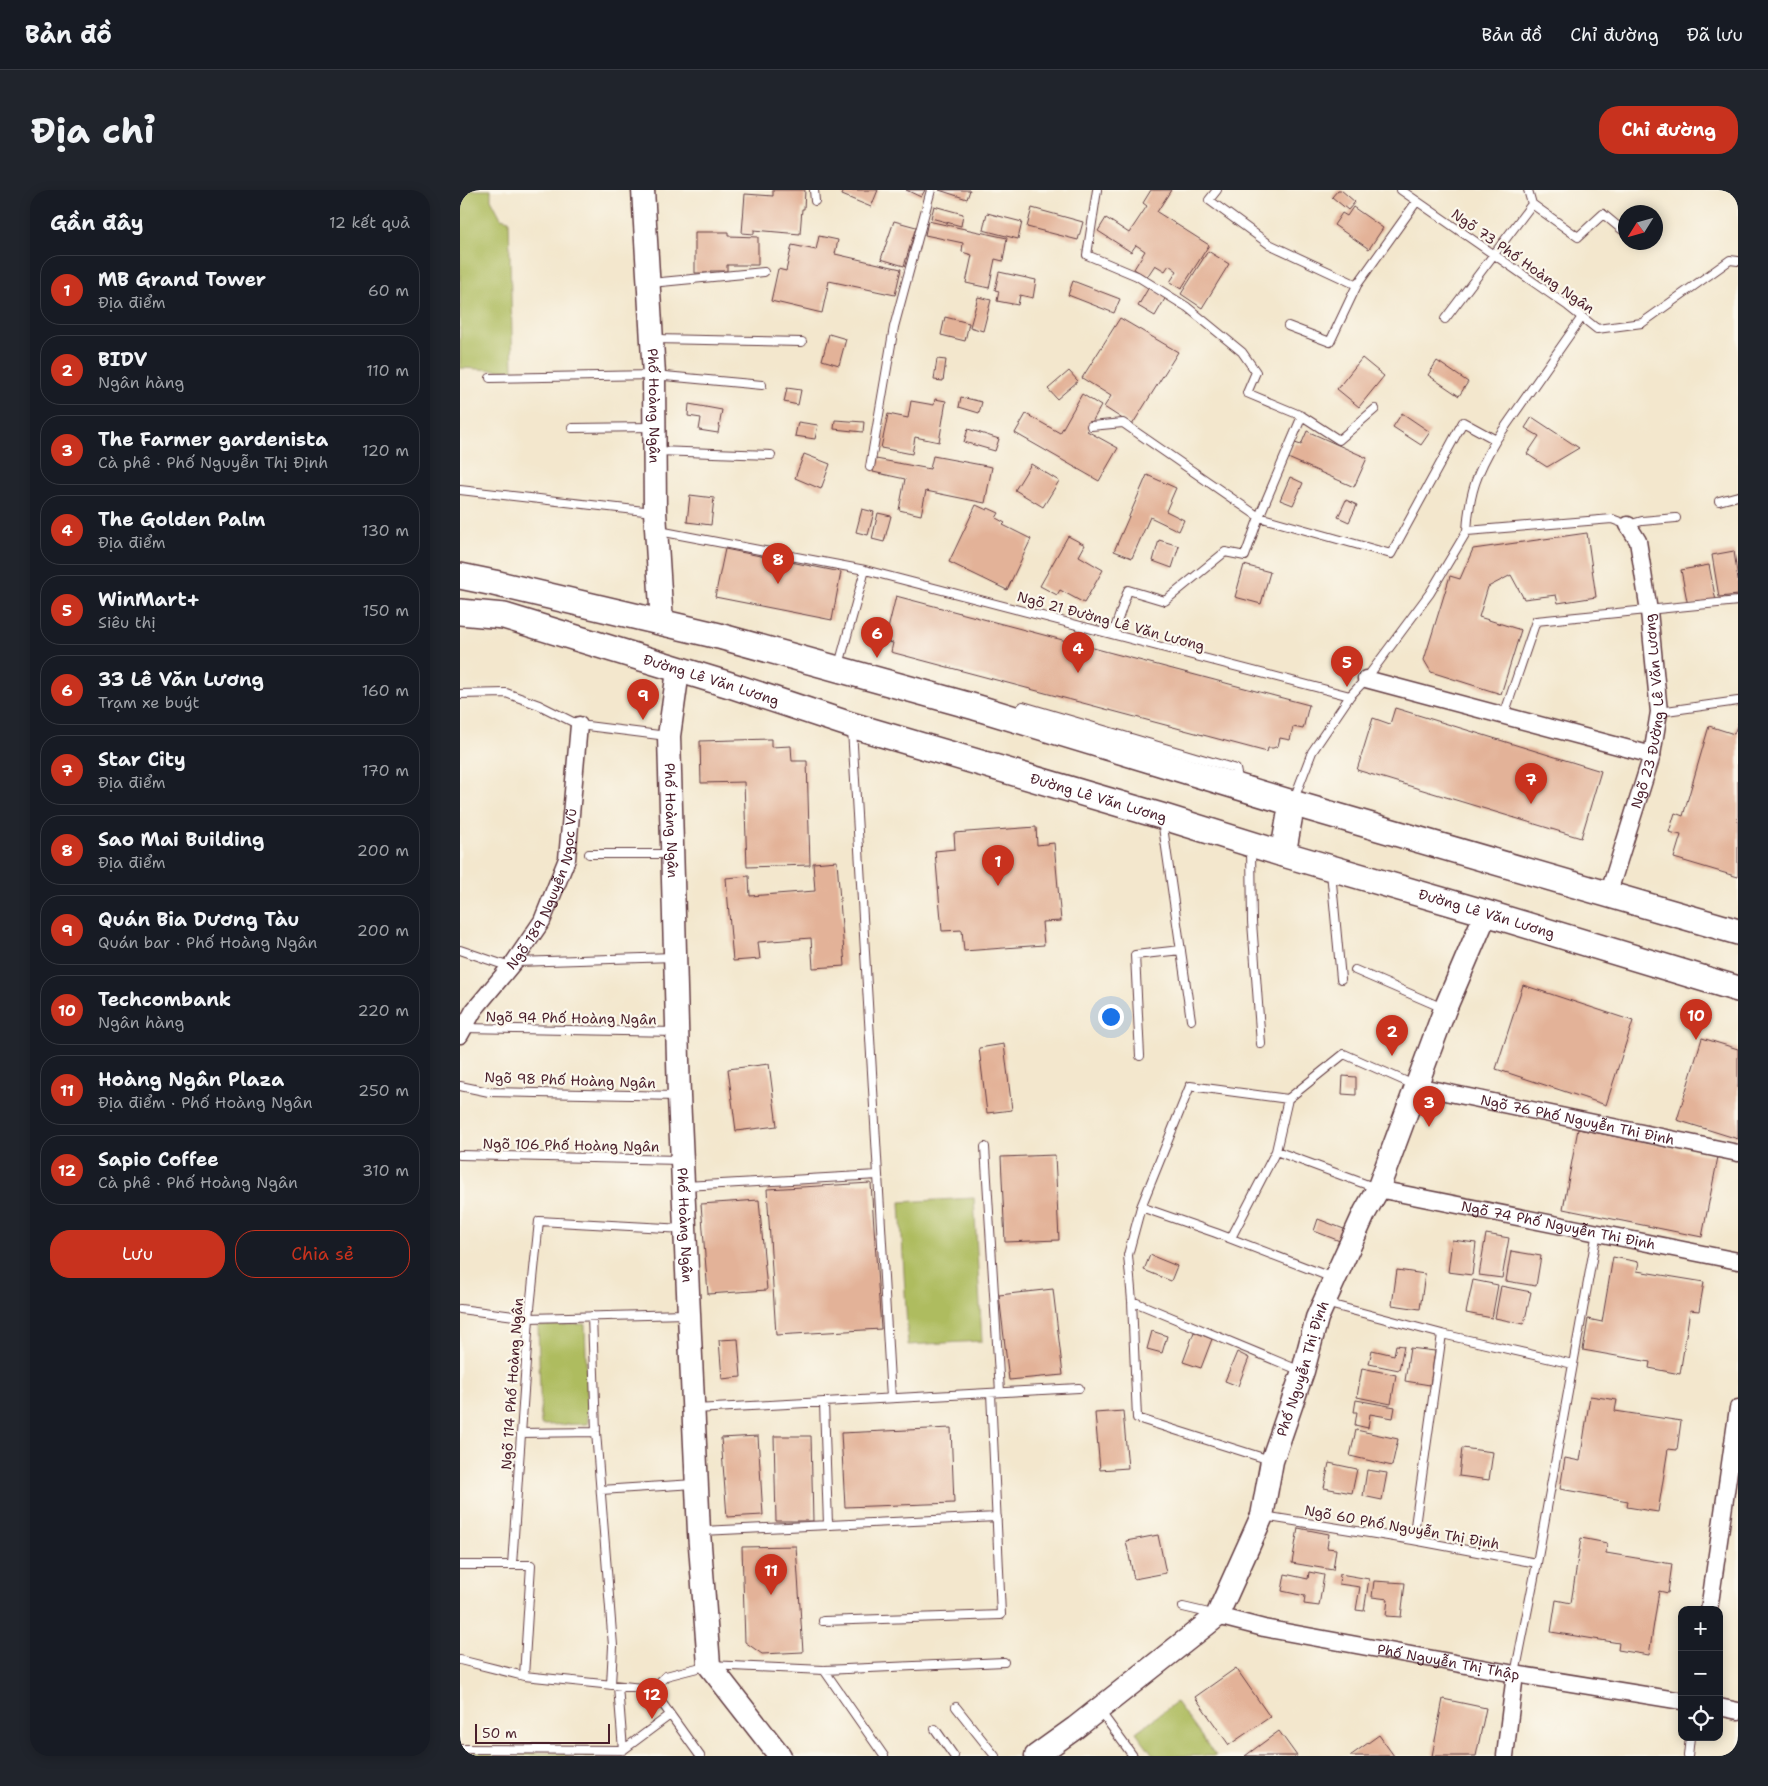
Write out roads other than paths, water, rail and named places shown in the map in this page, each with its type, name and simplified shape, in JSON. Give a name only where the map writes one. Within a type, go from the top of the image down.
[{"type":"main road","points":[[460,576],[719,636],[1011,718],[1240,788],[1738,932]]},
{"type":"main road","name":"Đường Lê Văn Lương","points":[[460,612],[504,616],[678,671],[730,685],[851,725],[1738,989]]},
{"type":"main road","points":[[1283,854],[1292,803]]},
{"type":"street","name":"Phố Hoàng Ngân","points":[[643,190],[654,375],[656,521],[662,623]]},
{"type":"street","name":"Ngõ 23 Đường Lê Văn Lương","points":[[1608,895],[1652,755],[1659,712],[1649,611],[1638,541],[1628,525]]},
{"type":"street","name":"Phố Hoàng Ngân","points":[[678,671],[669,736],[679,1096],[696,1484],[709,1665]]},
{"type":"street","points":[[1366,679],[1652,755]]},
{"type":"street","name":"Ngõ 189 Nguyễn Ngọc Vũ","points":[[462,1031],[474,1010],[512,965],[542,921],[567,859],[579,724]]},
{"type":"street","name":"Phố Nguyễn Thị Định","points":[[1036,1756],[1217,1616],[1262,1516],[1272,1461],[1303,1371],[1317,1318],[1365,1212],[1378,1189],[1445,1009],[1486,913]]},
{"type":"street","name":"Ngõ 76 Phố Nguyễn Thị Định","points":[[1416,1086],[1738,1153]]},
{"type":"street","name":"Ngõ 74 Phố Nguyễn Thị Định","points":[[1378,1189],[1738,1262]]},
{"type":"street","points":[[1710,1606],[1738,1408]]},
{"type":"street","name":"Phố Nguyễn Thị Thập","points":[[1217,1616],[1264,1628],[1515,1674],[1678,1700]]},
{"type":"street","points":[[709,1665],[780,1756]]},
{"type":"street","points":[[1505,1756],[1515,1674]]},
{"type":"street","points":[[1723,1709],[1738,1711]]},
{"type":"lane","points":[[814,190],[815,201]]},
{"type":"lane","points":[[870,467],[894,327],[931,190]]},
{"type":"lane","points":[[1097,190],[1088,255],[1137,276],[1187,306],[1242,352],[1256,372],[1247,393],[1302,416],[1339,440],[1376,408]]},
{"type":"lane","points":[[1217,190],[1209,200],[1269,244],[1357,285]]},
{"type":"lane","name":"Ngõ 73 Phố Hoàng Ngân","points":[[1401,190],[1597,328],[1642,323],[1730,260],[1738,261]]},
{"type":"lane","points":[[1528,190],[1532,204],[1578,238],[1603,214],[1618,226]]},
{"type":"lane","points":[[1288,326],[1330,342],[1357,285],[1417,201]]},
{"type":"lane","points":[[1445,320],[1532,204]]},
{"type":"lane","points":[[649,283],[764,272]]},
{"type":"lane","points":[[1292,803],[1312,752],[1350,696],[1366,679],[1430,593],[1467,531],[1468,508],[1472,489],[1484,459],[1582,317]]},
{"type":"lane","points":[[652,339],[802,342]]},
{"type":"lane","points":[[490,378],[654,375],[762,385]]},
{"type":"lane","points":[[1113,634],[1128,590],[1165,601],[1226,552],[1245,556],[1259,517],[1302,416]]},
{"type":"lane","points":[[1091,426],[1123,423],[1259,517],[1391,554],[1463,422],[1496,440]]},
{"type":"lane","points":[[572,428],[655,426]]},
{"type":"lane","points":[[655,451],[771,455]]},
{"type":"lane","name":"Ngõ 21 Đường Lê Văn Lương","points":[[460,490],[656,521],[865,570],[1350,696]]},
{"type":"lane","points":[[1719,501],[1738,496]]},
{"type":"lane","points":[[1467,531],[1612,519],[1628,525],[1642,521],[1676,518]]},
{"type":"lane","points":[[837,670],[865,570]]},
{"type":"lane","points":[[1504,716],[1536,621],[1738,601]]},
{"type":"lane","points":[[460,694],[506,693],[539,705],[579,724],[669,736]]},
{"type":"lane","points":[[1659,712],[1738,701]]},
{"type":"lane","points":[[851,725],[891,1398]]},
{"type":"lane","points":[[1161,816],[1191,1020]]},
{"type":"lane","points":[[1251,843],[1252,922],[1261,1044]]},
{"type":"lane","points":[[588,854],[673,854]]},
{"type":"lane","points":[[1331,868],[1341,978]]},
{"type":"lane","points":[[460,950],[512,965],[676,956]]},
{"type":"lane","points":[[1140,1056],[1136,955],[1181,950]]},
{"type":"lane","points":[[1355,970],[1445,1009]]},
{"type":"lane","name":"Ngõ 94 Phố Hoàng Ngân","points":[[462,1031],[678,1032]]},
{"type":"lane","points":[[1231,1238],[1276,1151],[1288,1099],[1344,1054],[1416,1086]]},
{"type":"lane","name":"Ngõ 98 Phố Hoàng Ngân","points":[[460,1086],[490,1092],[679,1096]]},
{"type":"lane","points":[[1272,1461],[1137,1418],[1128,1255],[1141,1207],[1190,1086],[1288,1099]]},
{"type":"lane","points":[[823,1621],[1001,1615],[997,1517],[996,1392],[985,1147]]},
{"type":"lane","points":[[1276,1151],[1378,1189]]},
{"type":"lane","name":"Ngõ 106 Phố Hoàng Ngân","points":[[460,1155],[682,1160]]},
{"type":"lane","points":[[683,1186],[878,1175]]},
{"type":"lane","points":[[1141,1207],[1231,1238],[1334,1279]]},
{"type":"lane","name":"Ngõ 114 Phố Hoàng Ngân","points":[[512,1565],[529,1318],[539,1221],[685,1229]]},
{"type":"lane","points":[[1515,1674],[1597,1232]]},
{"type":"lane","points":[[1132,1301],[1303,1371]]},
{"type":"lane","points":[[1324,1303],[1442,1334],[1573,1364]]},
{"type":"lane","points":[[460,1309],[529,1318],[688,1314]]},
{"type":"lane","points":[[592,1316],[596,1432],[613,1646],[614,1686],[623,1750]]},
{"type":"lane","points":[[1413,1540],[1442,1334]]},
{"type":"lane","points":[[693,1409],[1079,1388]]},
{"type":"lane","points":[[824,1402],[828,1525]]},
{"type":"lane","points":[[521,1433],[596,1432]]},
{"type":"lane","points":[[601,1490],[696,1484]]},
{"type":"lane","name":"Ngõ 60 Phố Nguyễn Thị Định","points":[[1262,1516],[1413,1540],[1537,1563]]},
{"type":"lane","points":[[699,1532],[997,1517]]},
{"type":"lane","points":[[460,1565],[531,1564],[524,1676]]},
{"type":"lane","points":[[1183,1608],[1217,1616]]},
{"type":"lane","points":[[460,1660],[524,1676],[652,1689],[666,1676],[709,1665],[824,1670],[1004,1662]]},
{"type":"lane","points":[[824,1670],[884,1756]]},
{"type":"lane","points":[[652,1689],[700,1756]]},
{"type":"lane","points":[[956,1707],[995,1756]]},
{"type":"lane","points":[[1098,1709],[1133,1756]]},
{"type":"lane","points":[[460,1749],[623,1750],[670,1715]]},
{"type":"lane","points":[[935,1729],[954,1756]]},
{"type":"lane","points":[[1688,1756],[1690,1741]]},
{"type":"place","name":"Sao Mai Building","points":[[778,584]]},
{"type":"place","name":"33 Lê Văn Lương","points":[[877,658]]},
{"type":"place","name":"The Golden Palm","points":[[1078,673]]},
{"type":"place","name":"WinMart+","points":[[1347,687]]},
{"type":"place","name":"Quán Bia Dương Tàu","points":[[643,720]]},
{"type":"place","name":"Star City","points":[[1531,804]]},
{"type":"place","name":"MB Grand Tower","points":[[998,886]]},
{"type":"place","name":"Techcombank","points":[[1696,1040]]},
{"type":"place","name":"BIDV","points":[[1392,1056]]},
{"type":"place","name":"The Farmer gardenista","points":[[1429,1127]]},
{"type":"place","name":"Hoàng Ngân Plaza","points":[[771,1595]]},
{"type":"place","name":"Sapio Coffee","points":[[652,1719]]}]
